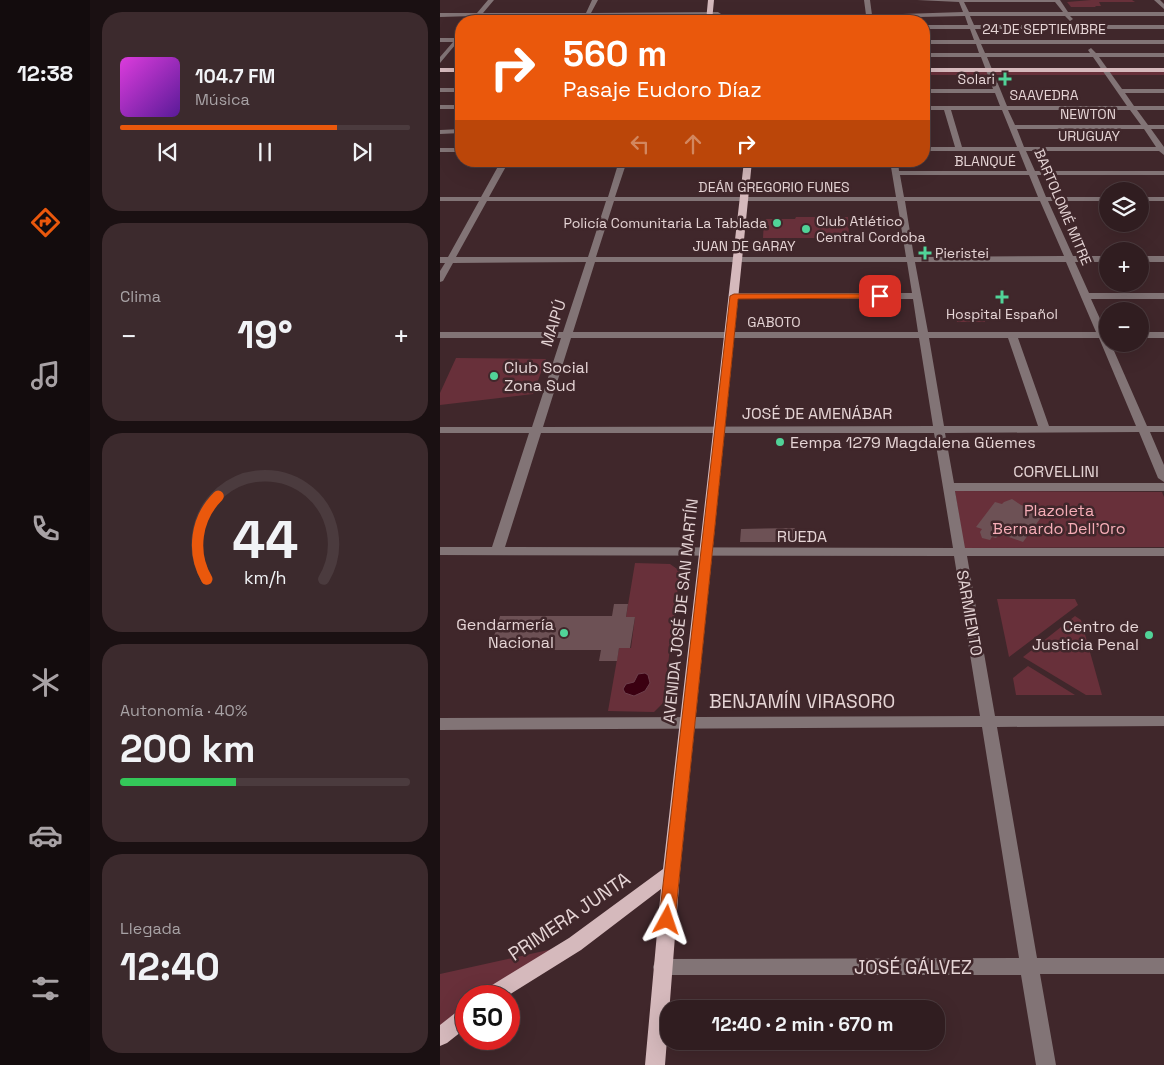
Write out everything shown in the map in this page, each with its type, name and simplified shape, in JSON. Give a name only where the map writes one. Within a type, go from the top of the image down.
[{"type":"main road","points":[[710,15],[712,0]]},
{"type":"main road","points":[[718,14],[719,7]]},
{"type":"main road","points":[[440,70],[455,70]]},
{"type":"main road","points":[[930,70],[1164,75]]},
{"type":"main road","points":[[930,75],[1164,70]]},
{"type":"main road","points":[[440,75],[455,75]]},
{"type":"main road","name":"AVENIDA JOSÉ DE SAN MARTÍN","points":[[655,1065],[671,872],[747,167]]},
{"type":"main road","name":"PRIMERA JUNTA","points":[[510,985],[576,944],[671,872]]},
{"type":"main road","points":[[440,1037],[455,1025]]},
{"type":"street","points":[[478,15],[491,0]]},
{"type":"street","points":[[440,15],[588,15],[595,0]]},
{"type":"street","points":[[866,0],[869,15]]},
{"type":"street","points":[[920,0],[1057,0],[1094,55],[1111,75],[1163,150]]},
{"type":"street","name":"BARTOLOMÉ MITRE","points":[[962,0],[1004,108],[1099,325]]},
{"type":"street","points":[[1157,0],[1164,7]]},
{"type":"street","points":[[914,15],[1164,14]]},
{"type":"street","points":[[930,27],[1164,27]]},
{"type":"street","points":[[440,40],[455,41]]},
{"type":"street","name":"24 DE SEPTIEMBRE","points":[[930,42],[1164,42]]},
{"type":"street","points":[[440,61],[443,55],[455,44]]},
{"type":"street","points":[[443,55],[453,55]]},
{"type":"street","points":[[930,55],[1164,55]]},
{"type":"street","points":[[440,90],[455,90]]},
{"type":"street","points":[[930,91],[998,91]]},
{"type":"street","points":[[1122,91],[1164,91]]},
{"type":"street","points":[[440,107],[455,107]]},
{"type":"street","name":"SAAVEDRA","points":[[930,108],[1164,108]]},
{"type":"street","points":[[947,108],[959,149]]},
{"type":"street","name":"NEWTON","points":[[1012,127],[1164,127]]},
{"type":"street","points":[[440,132],[455,131]]},
{"type":"street","name":"URUGUAY","points":[[930,149],[1163,150]]},
{"type":"street","points":[[440,150],[455,150]]},
{"type":"street","points":[[440,279],[502,167]]},
{"type":"street","name":"MAIPÚ","points":[[497,551],[621,167]]},
{"type":"street","name":"SARMIENTO","points":[[895,167],[1046,1065]]},
{"type":"street","name":"BLANQUÉ","points":[[896,173],[1164,173]]},
{"type":"street","name":"DEÁN GREGORIO FUNES","points":[[440,199],[1099,199]]},
{"type":"street","points":[[1149,199],[1164,199]]},
{"type":"street","name":"JUAN DE GARAY","points":[[440,260],[1099,260]]},
{"type":"street","points":[[1149,260],[1164,260]]},
{"type":"street","points":[[734,296],[917,296]]},
{"type":"street","points":[[1085,296],[1164,296]]},
{"type":"street","name":"GABOTO","points":[[440,335],[1099,336]]},
{"type":"street","points":[[1012,336],[1045,430]]},
{"type":"street","points":[[1149,336],[1164,336]]},
{"type":"street","name":"BARTOLOMÉ MITRE","points":[[1111,352],[1164,478]]},
{"type":"street","name":"JOSÉ DE AMENÁBAR","points":[[440,430],[1164,429]]},
{"type":"street","name":"CORVELLINI","points":[[949,487],[1164,487]]},
{"type":"street","name":"RUEDA","points":[[440,551],[1164,552]]},
{"type":"street","name":"BENJAMÍN VIRASORO","points":[[440,724],[1164,721]]},
{"type":"street","name":"JOSÉ GÁLVEZ","points":[[662,967],[1164,966]]},
{"type":"green space","points":[[1132,0],[1135,2],[1099,2],[1101,6],[1071,7],[1067,2]]},
{"type":"green space","points":[[930,70],[1164,70],[1164,75],[930,75]]},
{"type":"green space","name":"Club Atlético Central Cordoba","points":[[796,217],[848,217],[849,238],[763,238],[764,219],[795,219]]},
{"type":"green space","points":[[955,311],[982,311],[985,322],[957,322]]},
{"type":"green space","name":"Club Social Zona Sud","points":[[456,358],[546,359],[533,394],[440,405],[440,393]]},
{"type":"green space","name":"Plazoleta Bernardo Dell'Oro","points":[[955,491],[1162,492],[1164,497],[1164,547],[964,548]]},
{"type":"green space","points":[[635,563],[670,564],[680,571],[663,703],[654,712],[608,711],[619,648],[631,648],[635,617],[626,617]]},
{"type":"green space","points":[[997,599],[1075,599],[1078,605],[1009,657]]},
{"type":"green space","points":[[1075,616],[1081,620],[1102,695],[1086,695],[1023,657]]},
{"type":"green space","points":[[1028,666],[1075,695],[1016,695],[1013,678]]},
{"type":"green space","points":[[575,944],[509,985],[455,985],[455,1025],[440,1037],[440,974]]},
{"type":"shaded area","points":[[645,673],[648,675],[650,683],[645,691],[634,696],[625,693],[623,689],[626,684],[634,682],[638,674]]},
{"type":"building","points":[[1012,499],[1021,505],[1045,512],[1023,542],[1000,534],[996,538],[992,537],[990,540],[982,538],[980,532],[982,529],[976,527],[995,502],[1002,504]]},
{"type":"building","points":[[795,528],[796,542],[740,542],[741,529]]},
{"type":"building","name":"Gendarmería Nacional","points":[[614,604],[628,604],[626,617],[635,617],[630,648],[619,648],[617,661],[599,661],[601,650],[490,650],[500,616],[612,616]]},
{"type":"place","name":"Solari","points":[[1005,79]]},
{"type":"place","name":"Policía Comunitaria La Tablada","points":[[777,223]]},
{"type":"place","name":"Club Atlético Central Cordoba","points":[[806,229]]},
{"type":"place","name":"Pieristei","points":[[925,253]]},
{"type":"place","name":"Hospital Español","points":[[1002,297]]},
{"type":"place","name":"Club Social Zona Sud","points":[[494,376]]},
{"type":"place","name":"Eempa 1279 Magdalena Güemes","points":[[780,442]]},
{"type":"place","name":"Gendarmería Nacional","points":[[564,633]]},
{"type":"place","name":"Centro de Justicia Penal","points":[[1149,635]]},
{"type":"route","points":[[667,920],[734,296],[880,296]]}]
